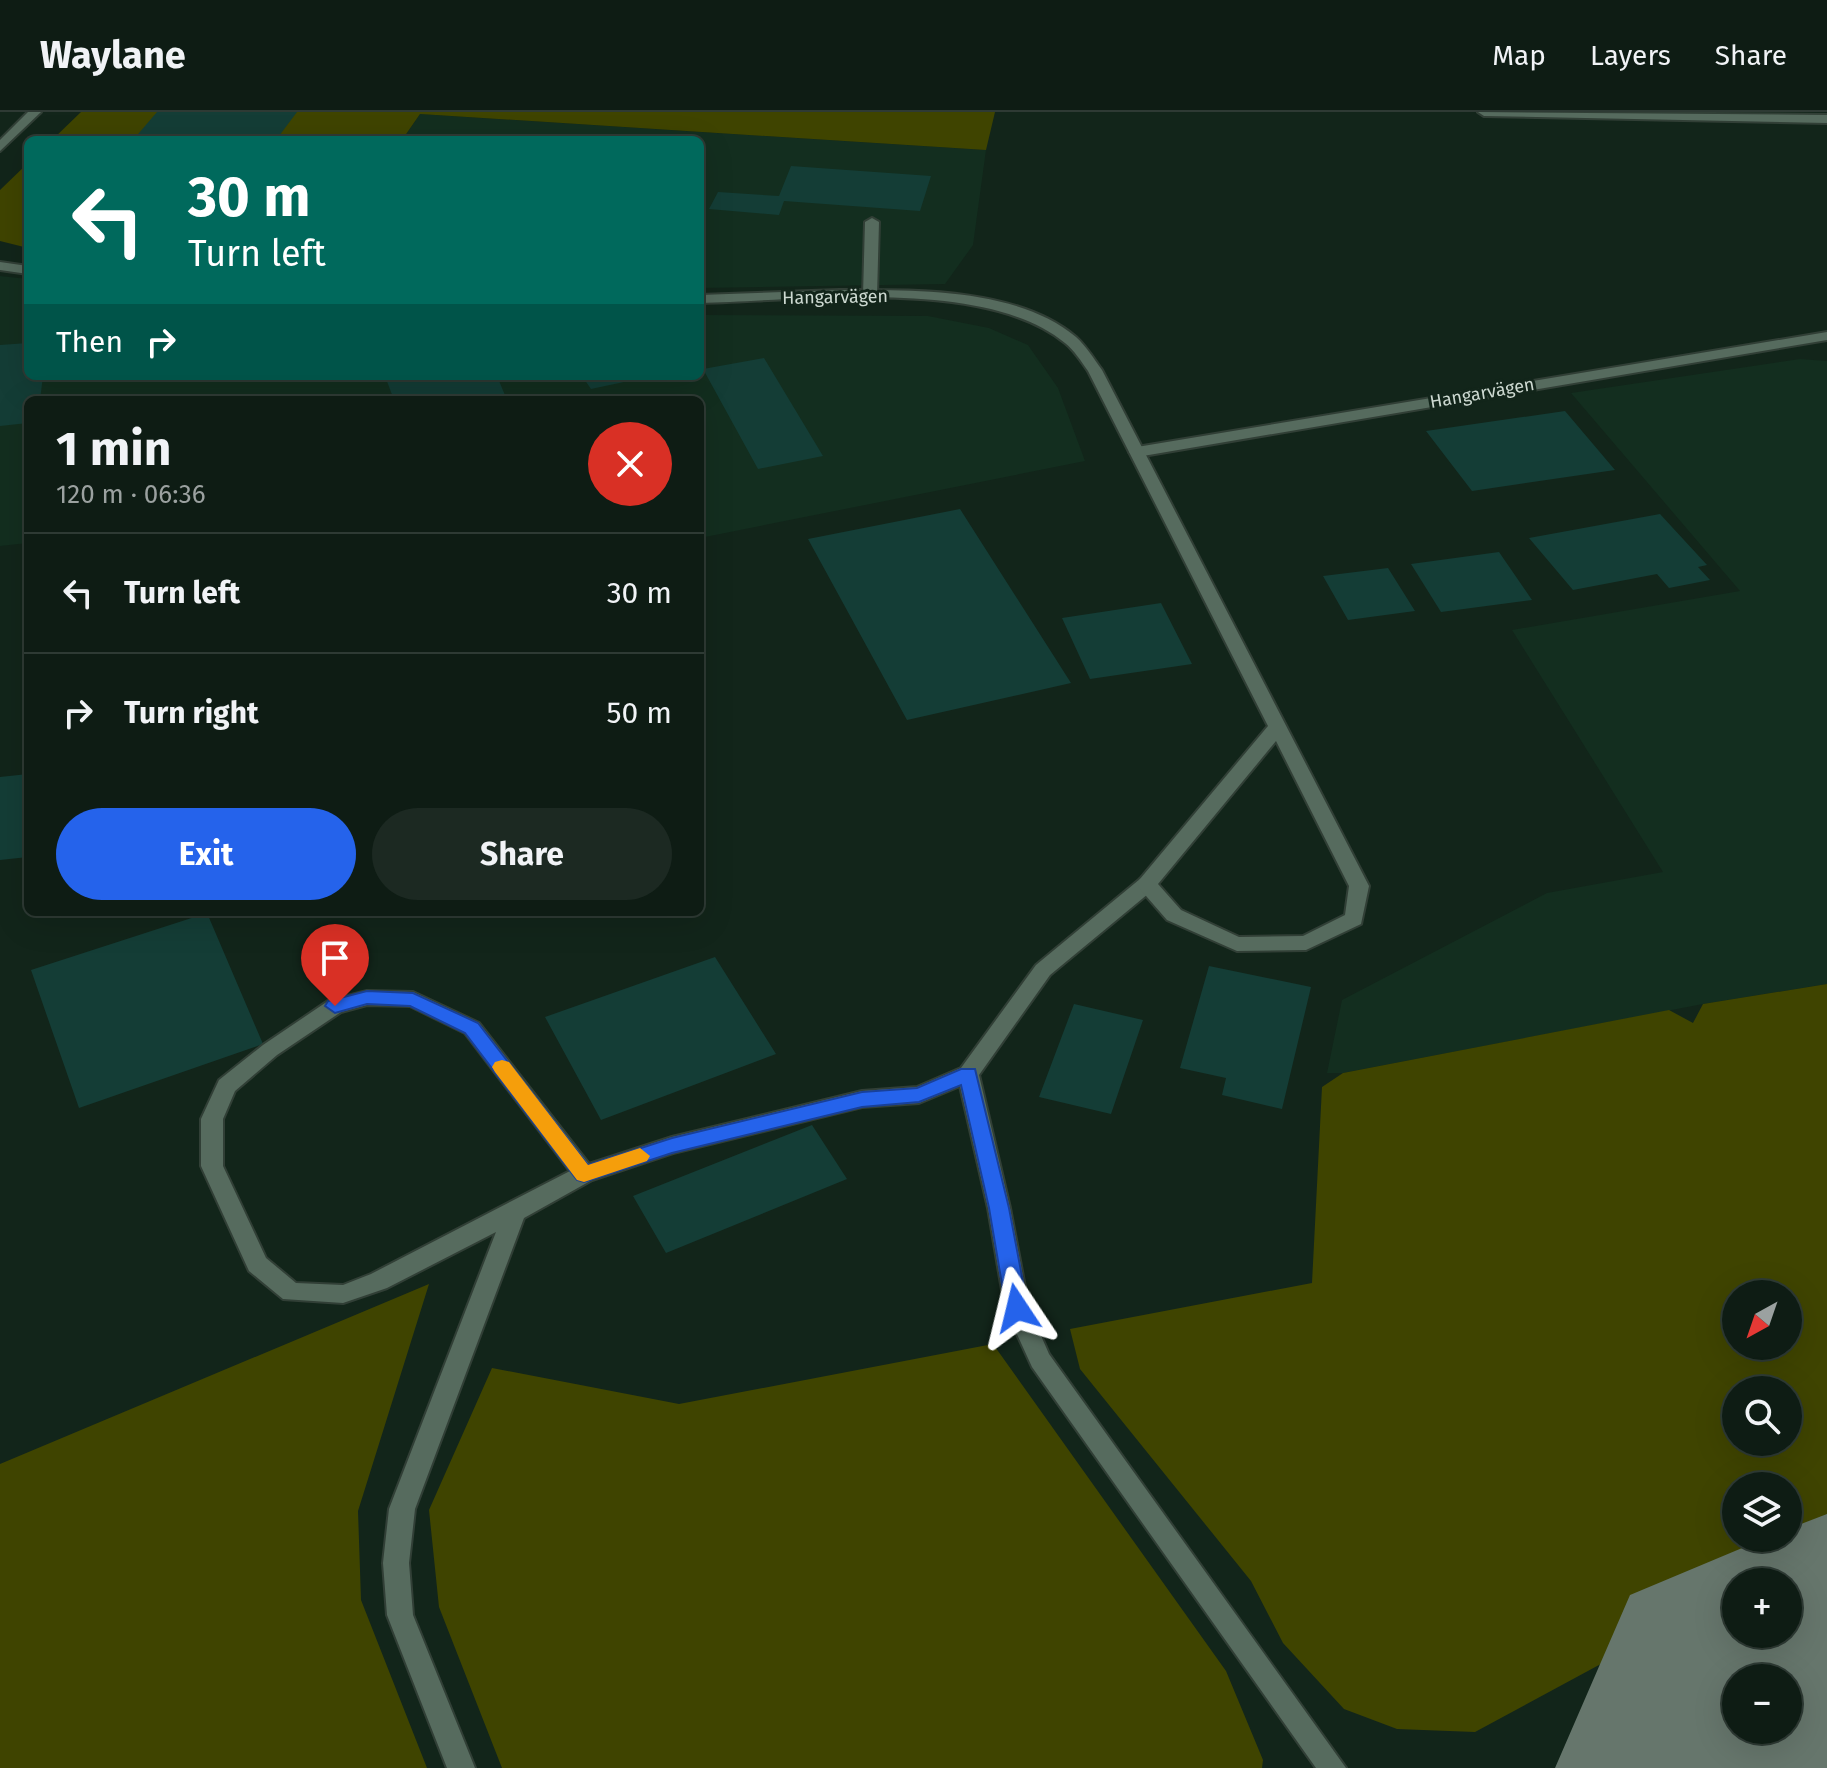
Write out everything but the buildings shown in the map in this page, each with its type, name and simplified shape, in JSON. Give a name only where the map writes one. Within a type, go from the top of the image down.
[{"type":"street","points":[[0,147],[35,112]]},
{"type":"street","points":[[1484,112],[1827,119]]},
{"type":"street","points":[[870,296],[872,222]]},
{"type":"street","points":[[0,266],[24,269]]},
{"type":"street","name":"Hangarvägen","points":[[704,299],[958,297],[1001,305],[1039,319],[1069,338],[1095,370],[1359,886],[1354,919],[1306,943],[1237,944],[1174,915],[1147,884]]},
{"type":"street","name":"Hangarvägen","points":[[1137,452],[1827,336]]},
{"type":"street","points":[[584,1174],[472,1028],[413,999],[367,998],[335,1006],[270,1050],[227,1086],[212,1119],[212,1166],[257,1264],[291,1292],[343,1294],[515,1212],[584,1174],[672,1145],[862,1099],[919,1095],[968,1074],[1043,970],[1147,884],[1276,729]]},
{"type":"street","points":[[968,1074],[999,1208],[1017,1308],[1040,1360],[1332,1768]]},
{"type":"street","points":[[461,1768],[400,1615],[396,1563],[402,1509],[515,1212]]},
{"type":"shaded area","points":[[81,112],[995,112],[986,150],[420,114],[405,136],[56,136]]},
{"type":"shaded area","points":[[420,114],[986,150],[973,245],[945,284],[704,288],[704,136],[405,136]]},
{"type":"shaded area","points":[[24,167],[24,247],[0,241],[0,190]]},
{"type":"shaded area","points":[[0,276],[24,279],[24,380],[704,380],[704,315],[928,316],[989,328],[1028,345],[1058,388],[1085,461],[704,537],[704,396],[24,396],[24,543],[0,546]]},
{"type":"shaded area","points":[[1800,359],[1827,361],[1827,984],[1703,1004],[1343,1073],[1327,1073],[1342,1000],[1547,893],[1663,872],[1512,630],[1740,591],[1571,393]]},
{"type":"shaded area","points":[[1827,984],[1827,1542],[1779,1568],[1722,1568],[1722,1599],[1475,1732],[1397,1729],[1344,1709],[1283,1643],[1251,1581],[1080,1369],[1070,1329],[1312,1283],[1322,1087],[1343,1073],[1669,1010],[1693,1023],[1703,1004]]},
{"type":"shaded area","points":[[429,1284],[358,1511],[361,1600],[427,1768],[0,1768],[0,1464]]},
{"type":"shaded area","points":[[993,1344],[1226,1671],[1263,1760],[1262,1768],[502,1768],[439,1607],[429,1510],[492,1368],[679,1404]]},
{"type":"runway","points":[[1809,1768],[1827,1757]]},
{"type":"slow traffic","points":[[502,1067],[584,1174],[640,1156]]},
{"type":"route","points":[[335,1006],[367,998],[413,999],[472,1028],[584,1174],[672,1145],[862,1099],[919,1095],[968,1074],[999,1208],[1017,1308]]}]
